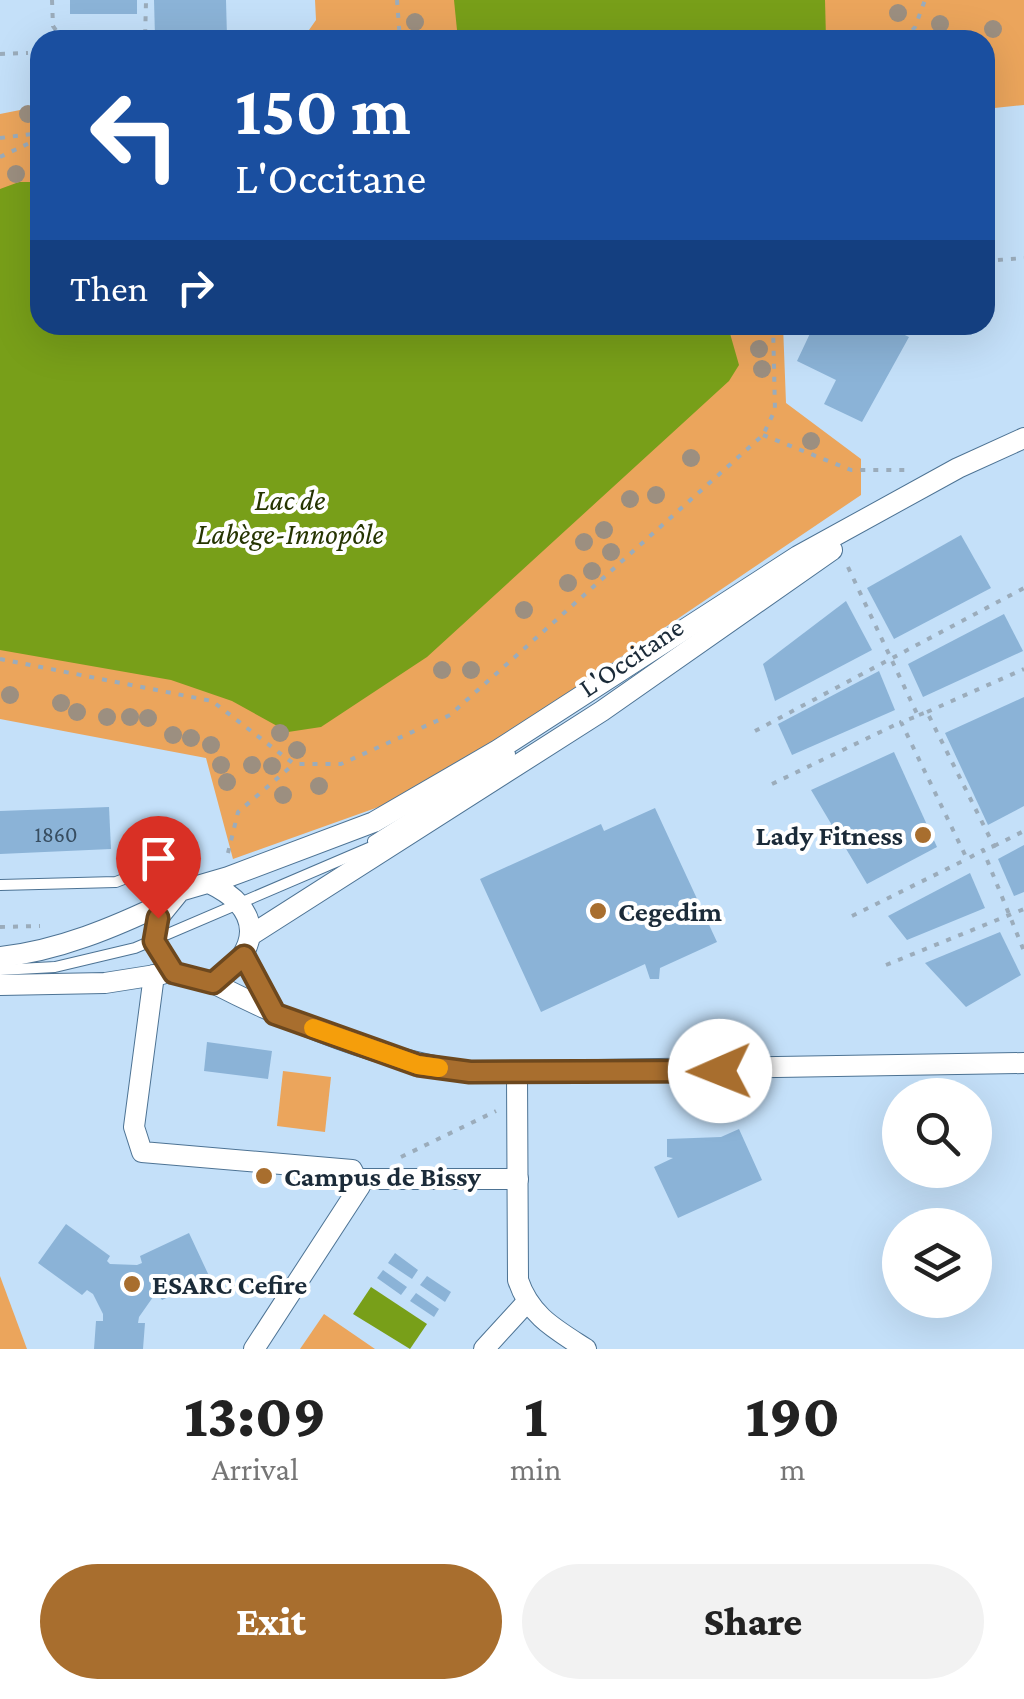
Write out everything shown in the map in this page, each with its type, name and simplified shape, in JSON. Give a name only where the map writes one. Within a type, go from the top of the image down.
[{"type":"street","name":"L'Occitane","points":[[0,957],[38,952],[97,932],[202,884],[374,822],[468,768],[798,556],[1024,438]]},
{"type":"street","name":"L'Occitane","points":[[250,935],[280,912],[332,886],[404,834],[602,711],[839,544],[879,511]]},
{"type":"street","points":[[202,884],[240,903],[249,918],[250,935],[244,956],[213,983]]},
{"type":"street","points":[[168,902],[154,941],[164,974],[134,1126],[142,1152],[352,1170],[360,1186],[254,1349]]},
{"type":"street","points":[[244,956],[275,1014]]},
{"type":"street","points":[[0,986],[105,983],[164,974],[213,983],[275,1014],[418,1065],[518,1075],[1024,1064]]},
{"type":"street","points":[[518,1075],[518,1280],[526,1303],[544,1322],[586,1349]]},
{"type":"street","points":[[356,1179],[518,1179]]},
{"type":"street","points":[[484,1349],[526,1303]]},
{"type":"lane","name":"L'Occitane","points":[[355,852],[607,690],[669,640]]},
{"type":"lane","name":"L'Occitane","points":[[355,852],[404,834]]},
{"type":"lane","points":[[0,970],[85,962],[154,941],[355,852]]},
{"type":"lane","points":[[0,885],[116,882],[170,860],[202,884]]},
{"type":"path","points":[[52,0],[55,30]]},
{"type":"path","points":[[397,0],[399,30]]},
{"type":"path","points":[[914,30],[925,0]]},
{"type":"path","points":[[145,30],[146,2]]},
{"type":"path","points":[[0,54],[28,53]]},
{"type":"path","points":[[0,138],[30,136]]},
{"type":"path","points":[[0,157],[30,141]]},
{"type":"path","points":[[995,260],[1024,258]]},
{"type":"path","points":[[0,659],[212,702],[294,764],[341,764],[450,715],[764,435],[775,410],[773,335]]},
{"type":"path","points":[[764,435],[850,470],[922,470]]},
{"type":"path","points":[[839,544],[918,716]]},
{"type":"path","points":[[755,730],[1024,588]]},
{"type":"path","points":[[772,784],[901,722],[1024,670]]},
{"type":"path","points":[[927,712],[994,846]]},
{"type":"path","points":[[901,722],[968,859]]},
{"type":"path","points":[[224,868],[238,812],[294,764]]},
{"type":"path","points":[[852,916],[1024,830]]},
{"type":"path","points":[[982,850],[1024,951]]},
{"type":"path","points":[[886,965],[1024,909]]},
{"type":"path","points":[[356,1179],[518,1100]]},
{"type":"shaded area","points":[[0,0],[1024,0],[1024,1349],[0,1349]]},
{"type":"shaded area","points":[[315,0],[1024,0],[1024,105],[995,108],[995,30],[309,30],[316,20]]},
{"type":"shaded area","name":"Lac de Labège-Innopôle","points":[[30,108],[30,335],[783,335],[786,403],[861,459],[861,495],[495,742],[401,799],[233,859],[206,758],[0,719],[0,114]]},
{"type":"shaded area","points":[[283,1071],[331,1077],[325,1132],[277,1126]]},
{"type":"shaded area","points":[[0,1276],[27,1349],[0,1349]]},
{"type":"shaded area","points":[[324,1314],[375,1349],[300,1349]]},
{"type":"water","points":[[454,0],[825,0],[826,30],[457,30]]},
{"type":"water","name":"Lac de Labège-Innopôle","points":[[30,182],[30,335],[730,335],[739,365],[729,381],[427,657],[321,727],[288,732],[232,701],[171,680],[0,650],[0,189]]},
{"type":"water","points":[[371,1287],[427,1324],[410,1349],[353,1314]]},
{"type":"building","points":[[70,0],[137,0],[137,14],[70,14]]},
{"type":"building","points":[[154,0],[226,0],[227,30],[155,30]]},
{"type":"building","points":[[809,335],[909,337],[862,422],[824,404],[836,380],[797,361]]},
{"type":"building","points":[[961,535],[991,588],[894,639],[867,588]]},
{"type":"building","points":[[846,601],[872,650],[775,701],[763,664]]},
{"type":"building","points":[[1004,614],[1023,651],[923,697],[908,664]]},
{"type":"building","points":[[879,671],[895,710],[792,755],[778,724]]},
{"type":"building","points":[[1024,697],[1024,806],[988,825],[945,733]]},
{"type":"building","points":[[894,752],[937,847],[867,884],[811,790]]},
{"type":"building","points":[[109,807],[111,849],[0,854],[0,811]]},
{"type":"building","name":"Cegedim","points":[[655,808],[717,942],[660,968],[659,979],[650,979],[645,964],[541,1012],[480,879],[601,824],[604,831]]},
{"type":"building","points":[[1024,845],[1024,892],[1014,896],[998,859]]},
{"type":"building","points":[[970,873],[985,908],[907,940],[888,916]]},
{"type":"building","points":[[1000,932],[1021,975],[966,1007],[925,963]]},
{"type":"building","points":[[207,1042],[272,1051],[268,1079],[204,1071]]},
{"type":"building","points":[[739,1129],[762,1180],[678,1218],[654,1167],[673,1158],[667,1157],[667,1139],[721,1137]]},
{"type":"building","name":"ESARC Cefire","points":[[66,1224],[110,1256],[110,1264],[137,1265],[142,1263],[140,1256],[189,1233],[210,1278],[162,1300],[158,1294],[153,1297],[139,1317],[138,1323],[145,1323],[143,1349],[94,1349],[96,1321],[103,1321],[103,1314],[93,1294],[87,1290],[82,1295],[38,1263]]},
{"type":"building","points":[[395,1253],[418,1270],[412,1279],[388,1263]]},
{"type":"building","points":[[383,1270],[407,1287],[401,1295],[377,1278]]},
{"type":"building","points":[[427,1276],[451,1292],[445,1302],[420,1285]]},
{"type":"building","points":[[416,1293],[439,1309],[434,1317],[410,1301]]},
{"type":"slow traffic","points":[[313,1028],[418,1065],[439,1068]]},
{"type":"place","name":"Lady Fitness","points":[[923,835]]},
{"type":"place","name":"Cegedim","points":[[598,911]]},
{"type":"place","name":"Campus de Bissy","points":[[264,1176]]},
{"type":"place","name":"ESARC Cefire","points":[[132,1284]]},
{"type":"route","points":[[158,918],[154,941],[164,963],[174,973],[213,983],[244,956],[275,1014],[418,1065],[518,1075],[720,1071]]}]
